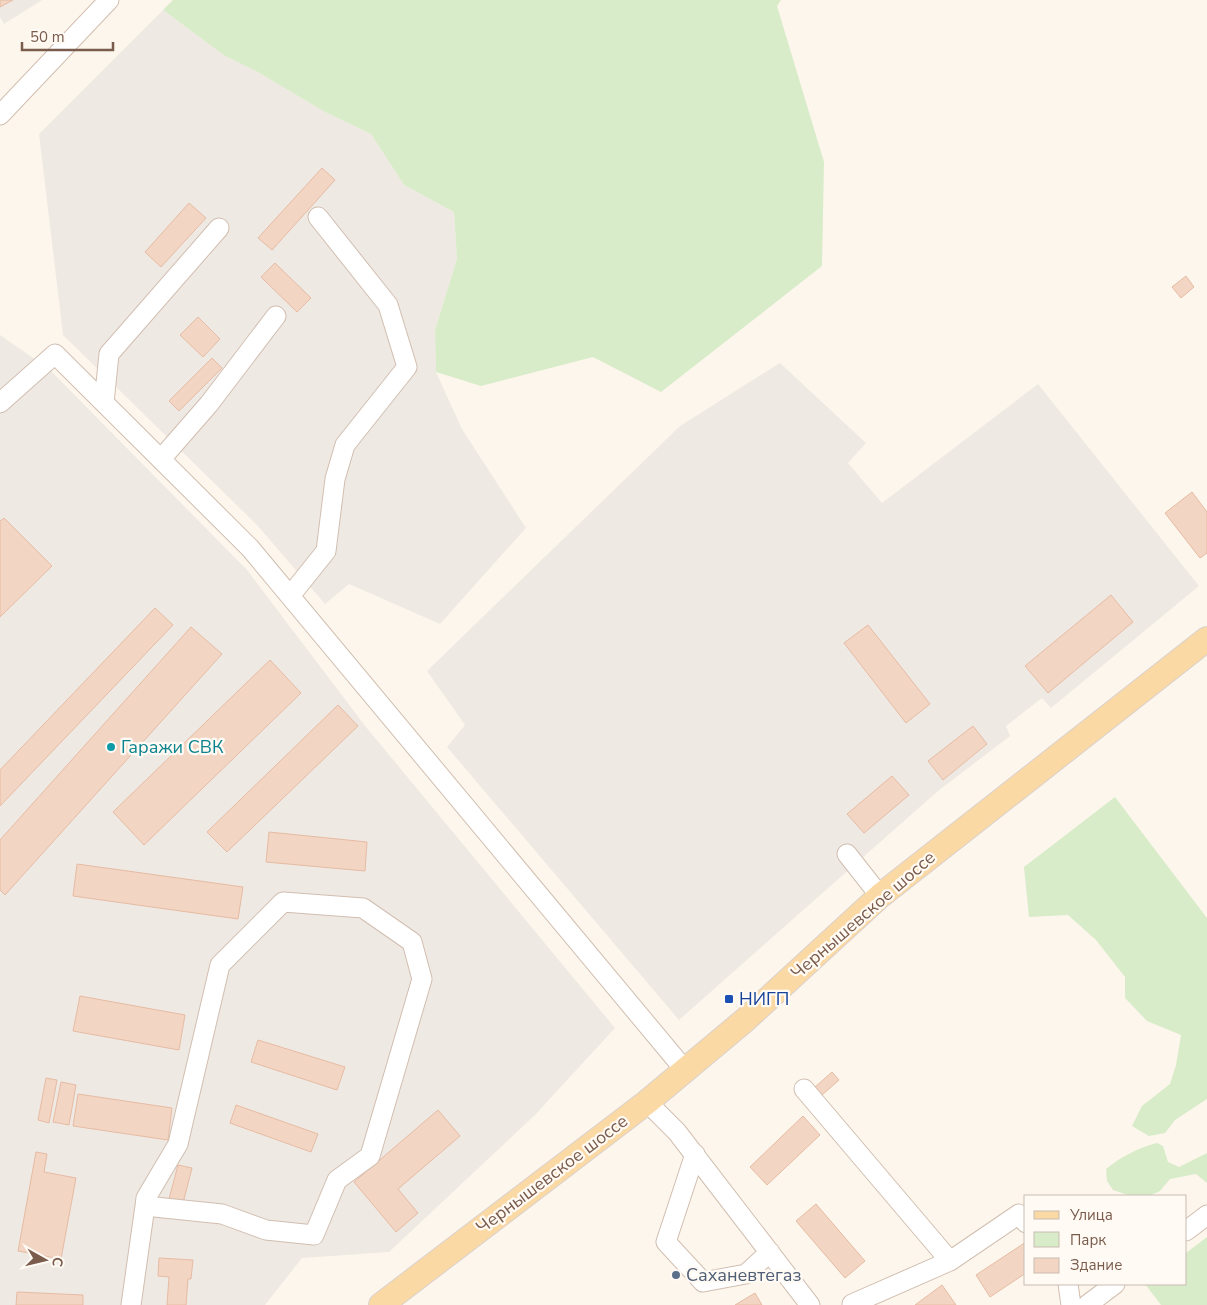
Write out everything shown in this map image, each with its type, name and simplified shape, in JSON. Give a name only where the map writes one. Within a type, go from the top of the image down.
[{"type":"main road","name":"Чернышевское шоссе","points":[[381,1305],[647,1102],[684,1069],[745,1020],[880,896],[1207,639]]},
{"type":"street","points":[[0,115],[109,0]]},
{"type":"street","points":[[290,596],[326,551],[335,479],[345,445],[407,367],[388,305],[318,217]]},
{"type":"street","points":[[104,403],[109,354],[219,228]]},
{"type":"street","points":[[160,459],[209,404],[276,316]]},
{"type":"street","points":[[0,403],[55,354],[250,548],[684,1069]]},
{"type":"street","points":[[847,854],[880,896]]},
{"type":"street","points":[[131,1305],[146,1198],[178,1144],[220,966],[283,902],[363,908],[412,942],[422,979],[370,1156],[337,1180],[314,1235],[266,1230],[222,1214],[145,1206]]},
{"type":"street","points":[[804,1089],[950,1261]]},
{"type":"street","points":[[647,1102],[678,1132],[810,1305]]},
{"type":"street","points":[[694,1154],[666,1242],[702,1282],[746,1274],[770,1252]]},
{"type":"street","points":[[852,1304],[950,1261],[1019,1214],[1024,1220]]},
{"type":"street","points":[[1187,1230],[1207,1215]]},
{"type":"street","points":[[1068,1285],[1071,1305]]},
{"type":"street","points":[[1087,1305],[1114,1285]]},
{"type":"shaded area","points":[[0,0],[42,0],[4,24],[0,17]]},
{"type":"shaded area","points":[[163,10],[225,56],[256,71],[325,112],[371,134],[404,185],[454,212],[457,259],[435,330],[436,372],[462,429],[526,528],[440,624],[349,584],[325,604],[257,525],[63,335],[39,134]]},
{"type":"shaded area","points":[[0,335],[49,369],[247,570],[366,727],[615,1028],[535,1115],[389,1252],[302,1258],[265,1305],[0,1305]]},
{"type":"shaded area","points":[[780,363],[866,443],[848,463],[882,503],[1038,384],[1199,586],[1051,708],[1042,698],[1006,726],[1010,736],[938,791],[679,1020],[447,747],[465,725],[427,671],[680,426]]},
{"type":"green space","points":[[173,0],[781,0],[777,6],[824,162],[822,266],[661,392],[593,357],[481,386],[436,372],[435,330],[457,259],[454,212],[404,185],[371,134],[325,112],[256,71],[225,56],[163,10]]},
{"type":"green space","points":[[1115,797],[1207,918],[1207,1099],[1175,1120],[1165,1133],[1149,1136],[1132,1126],[1142,1106],[1170,1084],[1176,1065],[1181,1035],[1147,1021],[1125,998],[1125,977],[1096,940],[1068,915],[1029,917],[1024,867]]},
{"type":"green space","points":[[1157,1143],[1163,1146],[1168,1162],[1179,1167],[1207,1153],[1207,1183],[1196,1174],[1170,1179],[1160,1191],[1151,1195],[1128,1195],[1113,1190],[1107,1181],[1106,1169],[1143,1147]]},
{"type":"green space","points":[[1207,1237],[1207,1305],[1161,1305],[1146,1285],[1187,1285],[1187,1252]]},
{"type":"building","points":[[0,0],[13,0],[0,7]]},
{"type":"building","points":[[322,168],[335,180],[272,250],[258,238]]},
{"type":"building","points":[[189,203],[206,218],[161,267],[145,252]]},
{"type":"building","points":[[275,263],[311,298],[297,312],[261,277]]},
{"type":"building","points":[[1186,276],[1194,287],[1181,298],[1172,287]]},
{"type":"building","points":[[198,317],[220,339],[203,357],[180,335]]},
{"type":"building","points":[[212,358],[222,368],[179,411],[169,401]]},
{"type":"building","points":[[1192,492],[1207,512],[1207,553],[1200,558],[1165,513]]},
{"type":"building","points":[[4,518],[52,566],[0,617],[0,521]]},
{"type":"building","points":[[1111,595],[1133,622],[1048,693],[1025,666]]},
{"type":"building","points":[[155,608],[173,625],[0,806],[0,770]]},
{"type":"building","points":[[868,625],[930,704],[906,723],[844,643]]},
{"type":"building","name":"Гаражи СВК","points":[[191,627],[222,654],[5,895],[0,890],[0,840]]},
{"type":"building","points":[[270,660],[301,693],[144,845],[113,812]]},
{"type":"building","points":[[338,705],[358,726],[227,852],[207,832]]},
{"type":"building","points":[[973,726],[987,744],[943,780],[928,761]]},
{"type":"building","points":[[892,776],[909,795],[864,833],[847,814]]},
{"type":"building","points":[[269,832],[367,842],[365,871],[266,862]]},
{"type":"building","points":[[77,864],[243,887],[238,919],[73,896]]},
{"type":"building","points":[[80,996],[185,1015],[179,1050],[73,1031]]},
{"type":"building","points":[[258,1040],[345,1067],[337,1090],[251,1062]]},
{"type":"building","points":[[832,1072],[839,1080],[822,1095],[815,1087]]},
{"type":"building","points":[[46,1078],[57,1080],[49,1123],[38,1120]]},
{"type":"building","points":[[61,1082],[76,1085],[69,1125],[53,1122]]},
{"type":"building","points":[[78,1094],[172,1108],[168,1140],[73,1126]]},
{"type":"building","points":[[236,1105],[318,1134],[311,1152],[230,1123]]},
{"type":"building","points":[[438,1110],[460,1136],[398,1189],[418,1213],[396,1232],[354,1182]]},
{"type":"building","points":[[803,1116],[820,1135],[767,1185],[750,1167]]},
{"type":"building","points":[[36,1152],[47,1154],[44,1172],[76,1178],[61,1259],[18,1251]]},
{"type":"building","points":[[178,1165],[192,1168],[183,1203],[169,1199]]},
{"type":"building","points":[[816,1204],[865,1261],[845,1278],[796,1221]]},
{"type":"building","points":[[1024,1243],[1024,1274],[990,1297],[976,1275]]},
{"type":"building","points":[[159,1258],[193,1260],[191,1279],[188,1279],[186,1305],[167,1305],[169,1277],[158,1276]]},
{"type":"building","points":[[942,1285],[956,1305],[915,1305]]},
{"type":"building","points":[[17,1292],[83,1295],[83,1305],[16,1305]]},
{"type":"building","points":[[755,1293],[762,1305],[735,1305]]},
{"type":"place","name":"Гаражи СВК","points":[[111,747]]},
{"type":"place","name":"НИГП","points":[[729,999]]},
{"type":"place","name":"Саханевтегаз","points":[[676,1275]]}]
